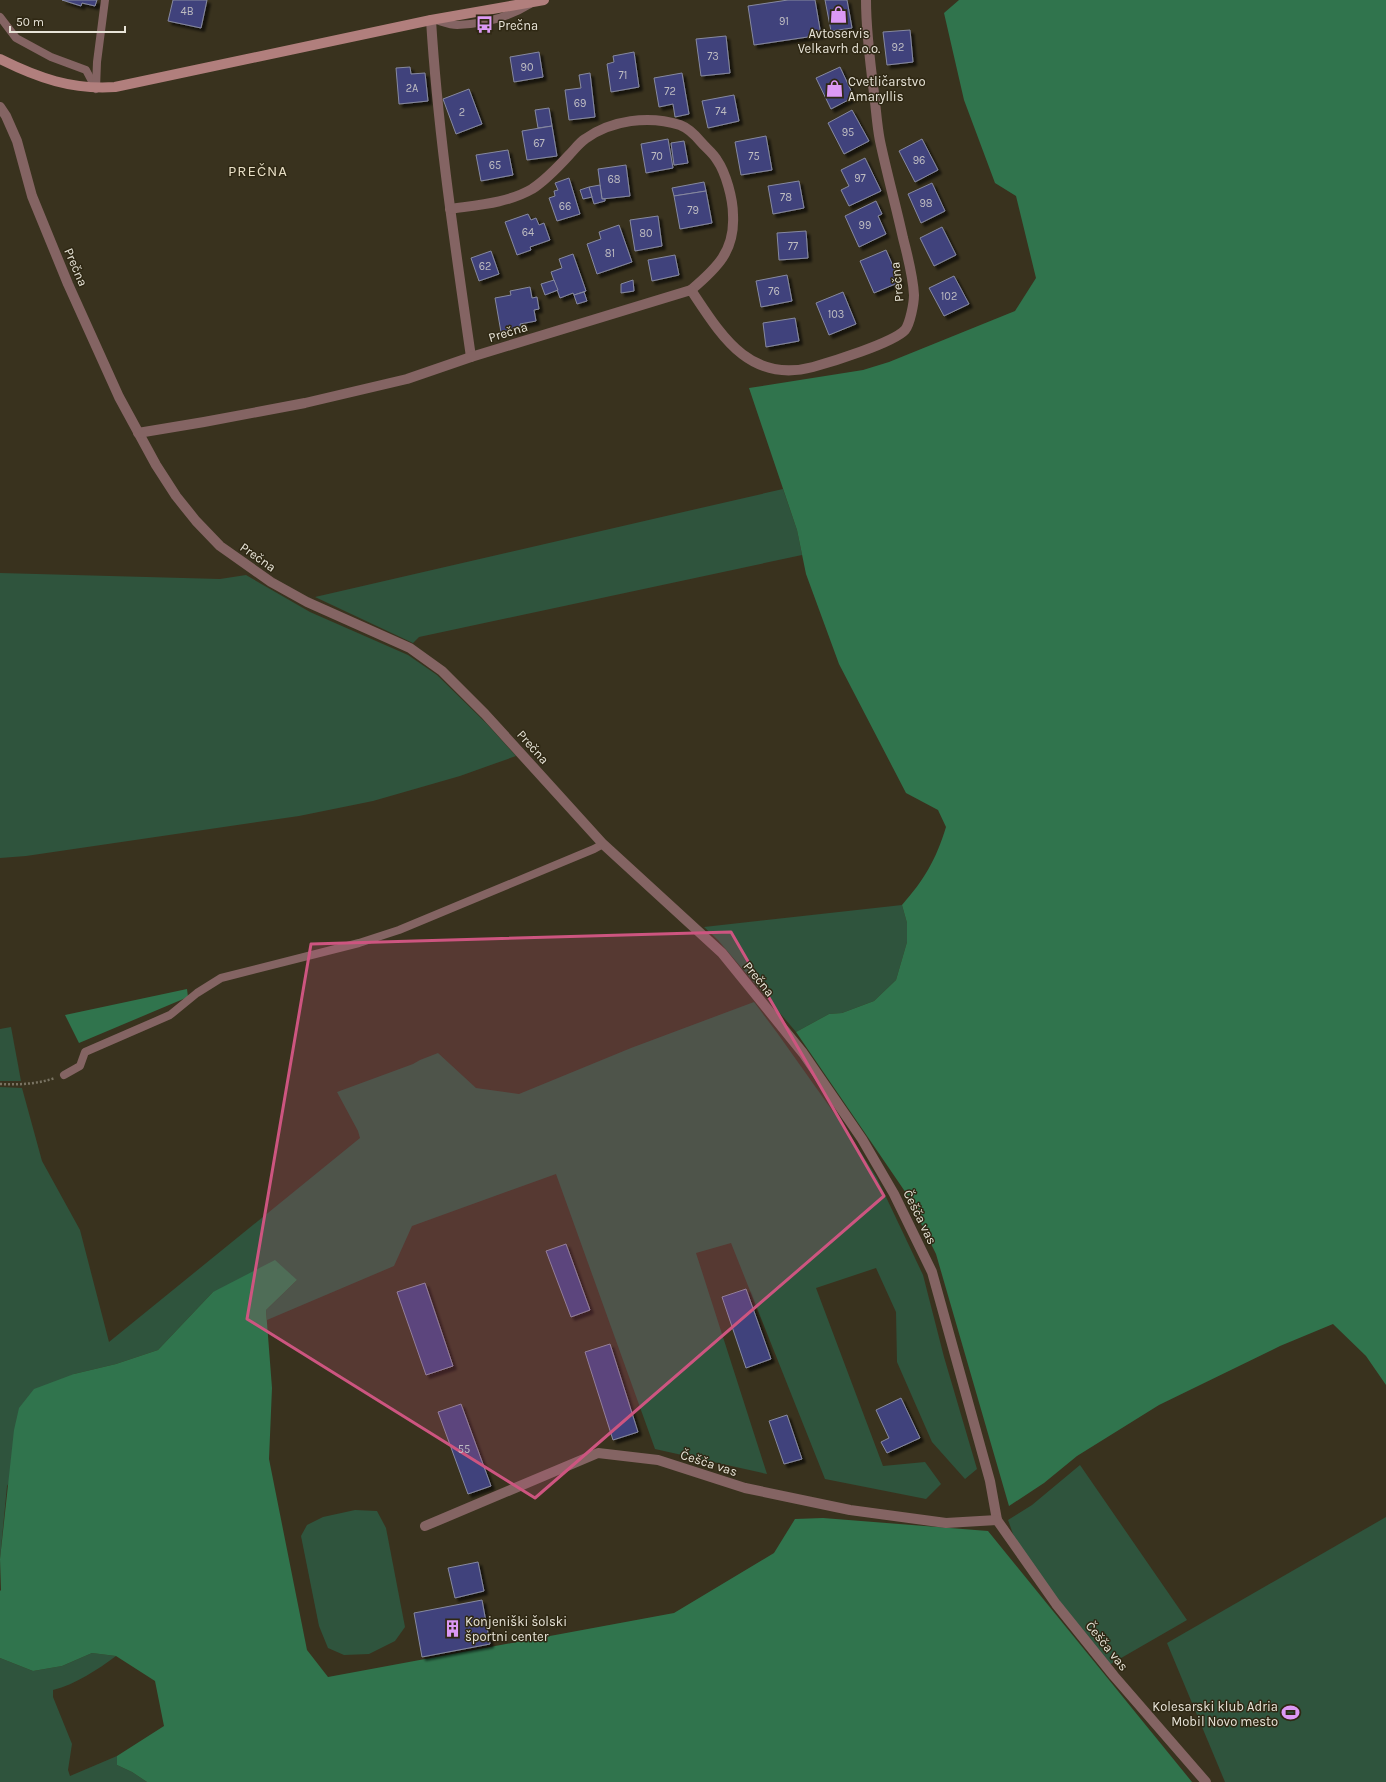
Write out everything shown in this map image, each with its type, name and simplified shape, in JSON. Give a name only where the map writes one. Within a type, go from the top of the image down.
[{"type":"street","points":[[0,59],[50,80],[74,86],[96,88],[115,87],[146,82],[431,20],[544,0]]},
{"type":"street","name":"Prečna","points":[[691,290],[711,320],[733,347],[759,366],[786,370],[811,367],[848,356],[882,342],[905,330],[911,314],[914,296],[909,261],[880,140],[866,30],[866,0]]},
{"type":"street","name":"Prečna","points":[[431,20],[438,105],[450,209],[471,357]]},
{"type":"street","name":"Prečna","points":[[0,107],[6,116],[17,141],[32,196],[68,284],[114,385],[156,465],[176,496],[196,521],[220,546],[248,567],[295,596],[410,648],[442,671],[484,714],[604,844],[722,953],[803,1053],[862,1139]]},
{"type":"street","name":"Prečna","points":[[138,433],[298,404],[407,380],[471,357],[691,290],[714,270],[728,248],[733,233],[733,213],[726,179],[718,160],[696,136],[681,125],[635,119],[612,125],[584,139],[559,166],[532,189],[502,201],[450,209]]},
{"type":"street","name":"Češča vas","points":[[862,1139],[894,1194],[932,1272],[990,1482],[997,1520],[1060,1610],[1114,1676],[1206,1782]]},
{"type":"street","name":"Češča vas","points":[[425,1526],[598,1453],[658,1460],[745,1488],[850,1510],[946,1523],[997,1520]]},
{"type":"lane","points":[[96,88],[97,62],[105,0]]},
{"type":"lane","points":[[0,17],[16,38],[51,57],[86,70],[96,88]]},
{"type":"lane","points":[[64,1074],[80,1066],[85,1052],[170,1015],[197,993],[221,978],[359,943],[398,930],[604,844]]},
{"type":"path","points":[[0,1084],[30,1084],[46,1081],[64,1074]]},
{"type":"highlighted area","points":[[731,932],[884,1196],[535,1498],[247,1319],[311,944]]},
{"type":"green space","points":[[959,0],[1386,0],[1386,1385],[1366,1356],[1333,1324],[1280,1346],[1159,1405],[1077,1456],[1044,1483],[1009,1506],[936,1254],[906,1193],[796,1032],[829,1014],[842,1013],[874,1001],[896,980],[907,942],[907,923],[902,905],[923,878],[938,850],[946,827],[938,810],[906,793],[839,664],[806,574],[797,530],[749,388],[863,370],[889,362],[1015,311],[1036,278],[1016,196],[995,183],[964,100],[944,13]]},
{"type":"green space","points":[[783,489],[797,530],[802,555],[419,637],[413,643],[315,597]]},
{"type":"green space","points":[[0,573],[220,579],[246,575],[310,612],[408,655],[437,675],[487,724],[516,756],[460,776],[373,801],[299,816],[26,856],[0,858]]},
{"type":"green space","points":[[902,905],[907,923],[907,942],[896,980],[874,1001],[842,1013],[829,1014],[796,1032],[718,940],[704,927]]},
{"type":"green space","points":[[187,989],[188,997],[79,1043],[65,1015]]},
{"type":"green space","points":[[754,1002],[851,1137],[877,1178],[923,1275],[944,1357],[977,1469],[965,1479],[932,1442],[897,1362],[896,1312],[876,1268],[816,1288],[883,1466],[925,1462],[941,1484],[926,1499],[825,1479],[731,1243],[696,1253],[767,1474],[655,1449],[556,1174],[412,1226],[394,1266],[267,1320],[266,1310],[297,1280],[213,1292],[158,1350],[116,1364],[74,1374],[7,1486],[0,1559],[0,1087],[22,1088],[42,1161],[80,1230],[109,1342],[360,1138],[358,1131],[337,1092],[413,1064],[438,1053],[476,1088],[519,1094],[631,1048]]},
{"type":"green space","points":[[11,1027],[21,1081],[0,1081],[0,1029]]},
{"type":"green space","points":[[275,1260],[297,1280],[266,1310],[272,1388],[269,1459],[307,1650],[328,1677],[674,1613],[774,1553],[795,1519],[823,1518],[988,1531],[1192,1782],[147,1782],[132,1772],[117,1765],[117,1756],[164,1726],[155,1681],[116,1656],[92,1653],[62,1666],[33,1671],[0,1658],[0,1559],[14,1430],[19,1408],[34,1389],[74,1374],[116,1364],[158,1350],[213,1292]]},
{"type":"green space","points":[[1080,1465],[1187,1620],[1109,1665],[1094,1650],[1017,1545],[1008,1520],[1032,1505]]},
{"type":"green space","points":[[355,1510],[377,1511],[386,1528],[405,1627],[395,1641],[369,1654],[344,1655],[328,1648],[319,1626],[301,1536],[307,1525],[323,1517]]},
{"type":"green space","name":"Kolesarski klub Adria Mobil Novo mesto","points":[[1386,1517],[1386,1782],[1225,1782],[1167,1643]]},
{"type":"green space","points":[[92,1653],[116,1656],[86,1676],[53,1690],[53,1697],[72,1744],[68,1770],[70,1776],[117,1756],[117,1765],[132,1772],[147,1782],[0,1782],[0,1658],[33,1671],[62,1666]]},
{"type":"building","points":[[62,0],[97,0],[95,6],[82,3],[81,6]]},
{"type":"building","points":[[173,0],[207,0],[201,28],[168,21]]},
{"type":"building","points":[[788,0],[815,0],[821,35],[754,45],[748,6]]},
{"type":"building","name":"Avtoservis Velkavrh d.o.o.","points":[[825,0],[847,0],[852,28],[831,31]]},
{"type":"building","points":[[910,30],[913,62],[887,65],[883,32]]},
{"type":"building","points":[[726,36],[730,73],[701,76],[696,39]]},
{"type":"building","points":[[539,52],[543,77],[514,82],[510,57]]},
{"type":"building","points":[[634,52],[639,87],[611,92],[607,64],[614,62],[613,56]]},
{"type":"building","points":[[410,67],[411,74],[425,73],[428,101],[399,104],[396,68]]},
{"type":"building","name":"Cvetličarstvo Amaryllis","points":[[840,67],[854,97],[831,109],[816,78]]},
{"type":"building","points":[[590,73],[595,117],[569,120],[565,90],[581,88],[579,75]]},
{"type":"building","points":[[682,73],[689,114],[675,117],[673,104],[659,107],[654,78]]},
{"type":"building","points":[[469,89],[482,124],[456,134],[443,99]]},
{"type":"building","points":[[734,95],[739,121],[708,128],[702,101]]},
{"type":"building","points":[[549,108],[552,126],[538,128],[535,110]]},
{"type":"building","points":[[852,110],[869,141],[844,154],[828,123]]},
{"type":"building","points":[[552,126],[557,156],[527,160],[522,131]]},
{"type":"building","points":[[766,136],[772,170],[741,175],[735,142]]},
{"type":"building","points":[[668,139],[673,168],[646,173],[641,144]]},
{"type":"building","points":[[922,139],[938,170],[915,182],[899,151]]},
{"type":"building","points":[[684,141],[688,163],[674,165],[671,143]]},
{"type":"building","points":[[508,150],[513,175],[481,181],[476,155]]},
{"type":"building","points":[[865,158],[881,191],[849,206],[841,190],[849,186],[841,170]]},
{"type":"building","points":[[626,165],[630,196],[602,199],[598,169]]},
{"type":"building","points":[[569,178],[580,214],[557,221],[549,198],[555,196],[554,191],[558,190],[555,183]]},
{"type":"building","points":[[799,181],[804,208],[773,214],[768,186]]},
{"type":"building","points":[[704,182],[706,191],[674,196],[672,188]]},
{"type":"building","points":[[932,183],[945,211],[921,223],[908,194]]},
{"type":"building","points":[[600,185],[602,199],[605,199],[605,201],[594,204],[589,187]]},
{"type":"building","points":[[589,187],[592,197],[583,199],[580,190]]},
{"type":"building","points":[[706,191],[712,223],[680,229],[674,196]]},
{"type":"building","points":[[876,201],[882,214],[878,216],[886,234],[859,247],[845,216]]},
{"type":"building","points":[[528,214],[531,220],[536,218],[539,225],[544,223],[550,240],[530,247],[531,250],[517,255],[505,222]]},
{"type":"building","points":[[658,216],[662,246],[635,251],[630,220]]},
{"type":"building","points":[[619,225],[632,262],[597,274],[587,244],[601,239],[599,232]]},
{"type":"building","points":[[942,227],[956,255],[934,266],[920,238]]},
{"type":"building","points":[[806,231],[808,258],[779,260],[777,233]]},
{"type":"building","points":[[886,250],[900,282],[874,293],[860,261]]},
{"type":"building","points":[[491,251],[499,274],[479,281],[471,258]]},
{"type":"building","points":[[573,254],[586,291],[574,295],[573,293],[560,298],[551,272],[562,268],[559,259]]},
{"type":"building","points":[[675,255],[679,275],[652,281],[648,260]]},
{"type":"building","points":[[787,275],[792,301],[761,307],[756,281]]},
{"type":"building","points":[[954,276],[969,304],[944,316],[929,288]]},
{"type":"building","points":[[554,280],[558,290],[545,295],[541,284]]},
{"type":"building","points":[[633,280],[634,291],[621,293],[621,284]]},
{"type":"building","points":[[530,287],[532,298],[537,297],[539,309],[534,310],[536,321],[520,324],[521,329],[501,332],[495,298],[511,295],[510,291]]},
{"type":"building","points":[[584,292],[587,301],[577,304],[574,295]]},
{"type":"building","points":[[843,292],[856,324],[829,335],[816,303]]},
{"type":"building","points":[[795,318],[799,341],[766,347],[763,323]]},
{"type":"building","points":[[566,1244],[590,1310],[571,1317],[546,1251]]},
{"type":"building","points":[[425,1283],[453,1366],[426,1375],[397,1292]]},
{"type":"building","points":[[746,1289],[771,1359],[746,1368],[722,1297]]},
{"type":"building","points":[[610,1344],[638,1432],[613,1440],[585,1352]]},
{"type":"building","points":[[901,1398],[920,1438],[887,1453],[881,1442],[889,1438],[876,1410]]},
{"type":"building","points":[[461,1404],[491,1486],[468,1494],[438,1412]]},
{"type":"building","points":[[787,1415],[802,1459],[784,1464],[769,1421]]},
{"type":"building","points":[[478,1562],[484,1591],[455,1598],[448,1568]]},
{"type":"building","name":"Konjeniški šolski športni center","points":[[482,1600],[490,1644],[422,1657],[414,1613]]},
{"type":"place","name":"Avtoservis Velkavrh d.o.o.","points":[[839,14]]},
{"type":"place","name":"Prečna","points":[[485,25]]},
{"type":"place","name":"Cvetličarstvo Amaryllis","points":[[835,88]]},
{"type":"place","name":"Konjeniški šolski športni center","points":[[452,1628]]},
{"type":"place","name":"Kolesarski klub Adria Mobil Novo mesto","points":[[1291,1713]]},
{"type":"district","name":"PREČNA","points":[[258,171]]}]
